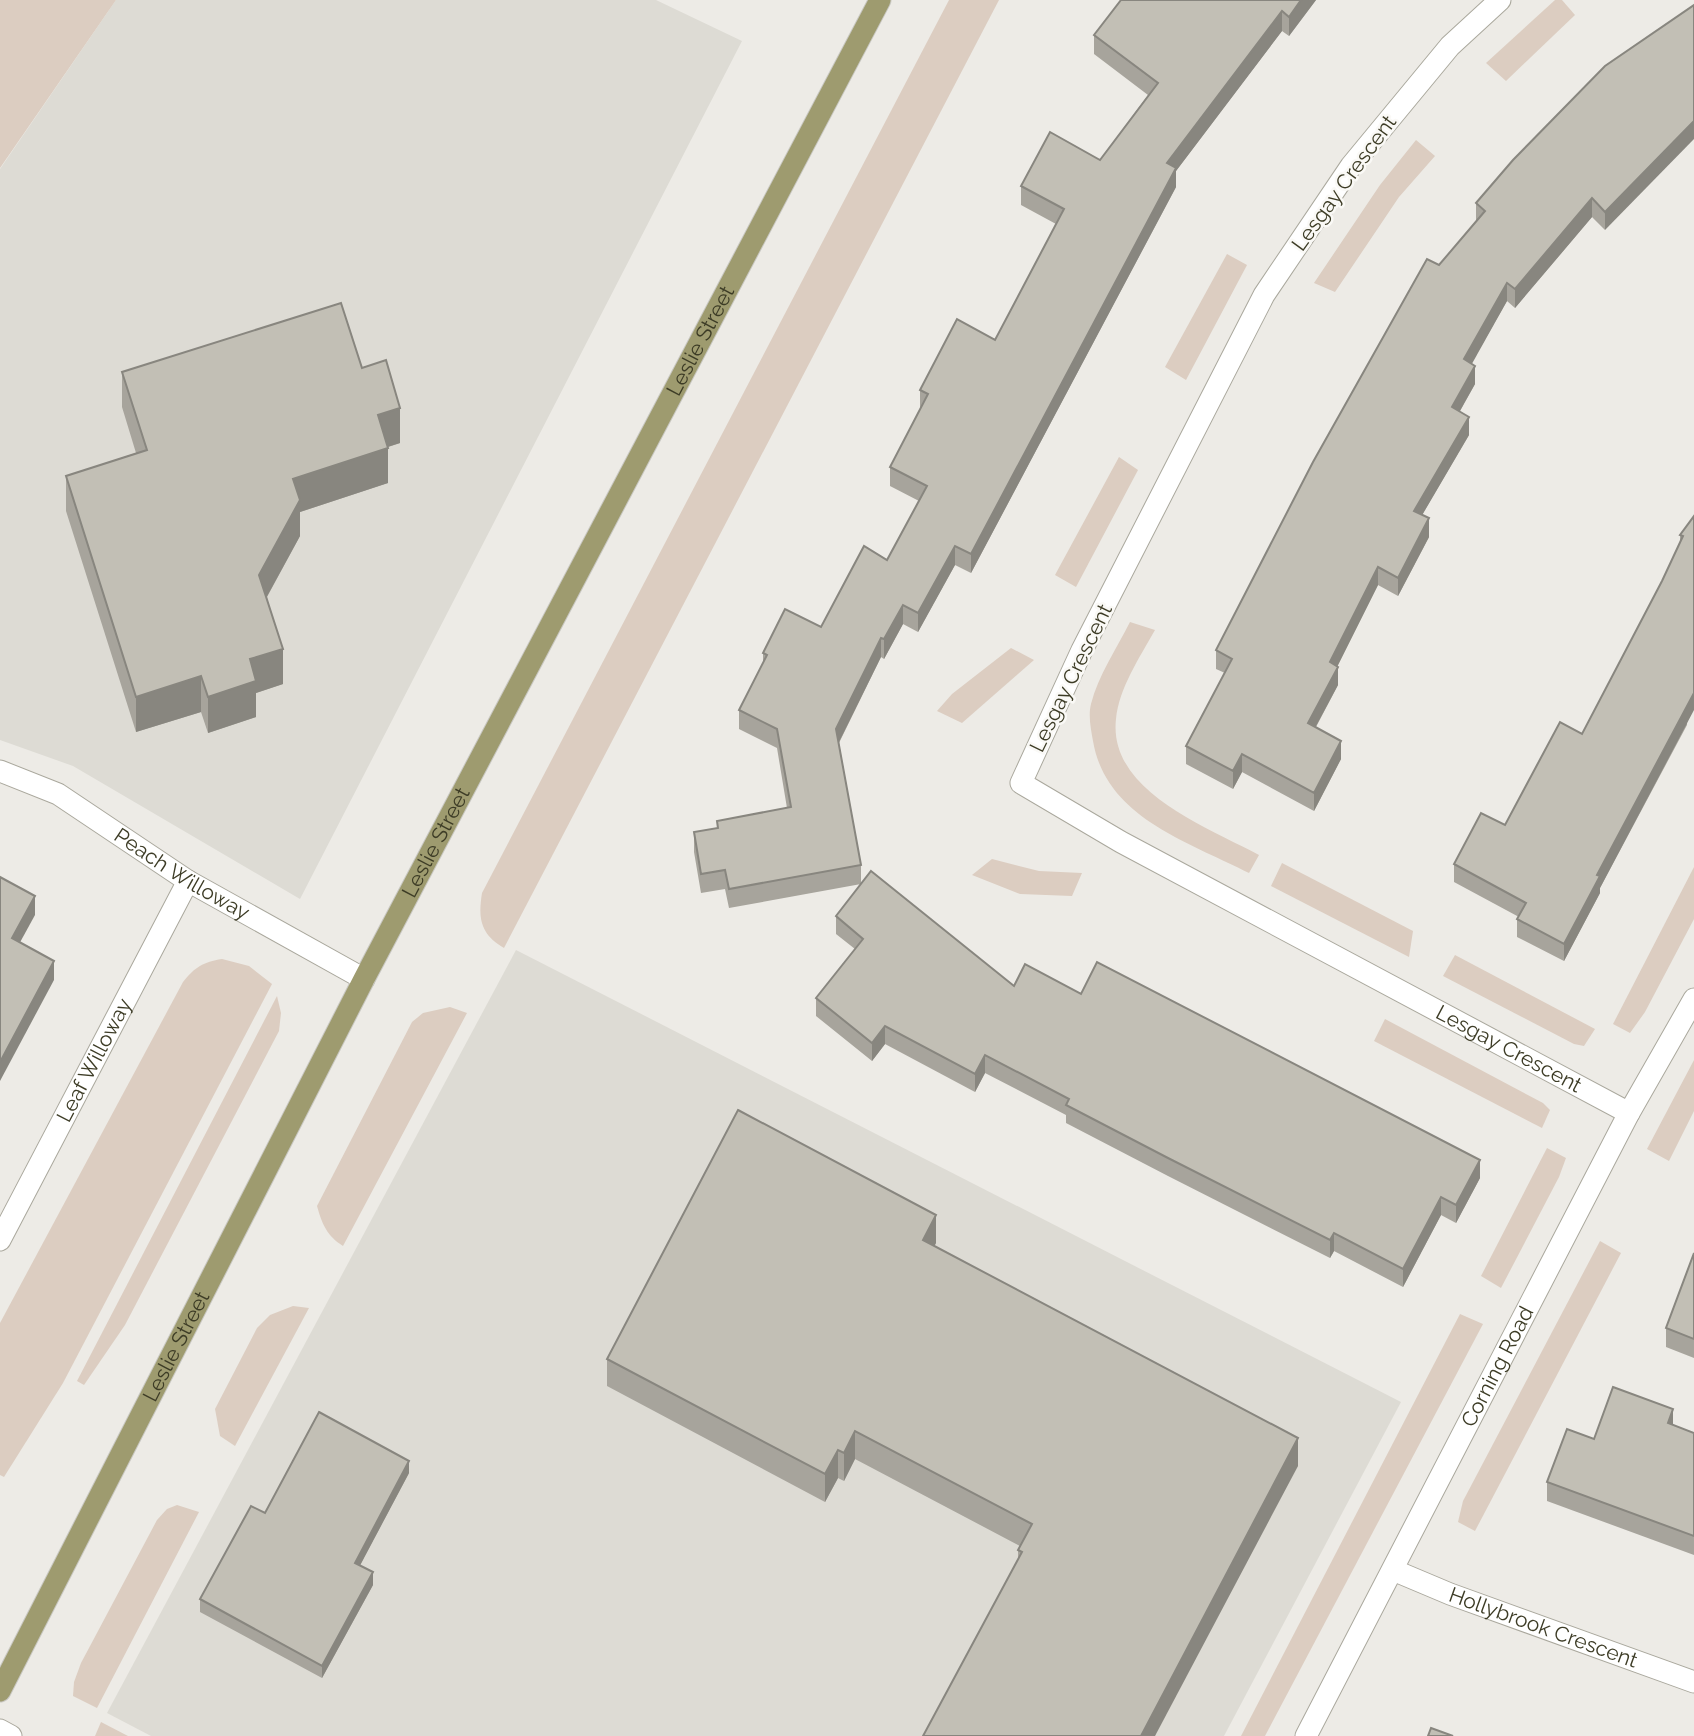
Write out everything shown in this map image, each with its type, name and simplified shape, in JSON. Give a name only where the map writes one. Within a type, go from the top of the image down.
[{"type":"main road","name":"Leslie Street","points":[[0,1691],[364,979],[880,0]]},
{"type":"street","name":"Lesgay Crescent","points":[[1500,0],[1450,47],[1351,166],[1264,295],[1082,650],[1021,783],[1121,842],[1629,1113]]},
{"type":"street","name":"Peach Willoway","points":[[0,771],[58,794],[188,881],[364,979]]},
{"type":"street","name":"Leaf Willoway","points":[[0,1240],[188,881]]},
{"type":"street","name":"Corning Road","points":[[1306,1736],[1629,1113],[1694,999]]},
{"type":"street","name":"Hollybrook Crescent","points":[[1393,1570],[1450,1594],[1694,1682]]},
{"type":"street","points":[[0,1730],[11,1736]]},
{"type":"shaded area","points":[[0,0],[116,0],[0,168]]},
{"type":"shaded area","points":[[116,0],[656,0],[742,41],[300,899],[73,766],[0,740],[0,169]]},
{"type":"shaded area","points":[[949,0],[999,0],[504,948],[490,937],[482,925],[482,893]]},
{"type":"shaded area","points":[[1555,0],[1562,0],[1575,15],[1506,81],[1486,63]]},
{"type":"shaded area","points":[[1416,140],[1435,156],[1399,197],[1335,292],[1314,283],[1380,185]]},
{"type":"shaded area","points":[[1227,254],[1247,265],[1186,380],[1165,367]]},
{"type":"shaded area","points":[[1119,457],[1138,470],[1076,587],[1055,575]]},
{"type":"shaded area","points":[[1130,622],[1155,630],[1131,673],[1118,707],[1118,744],[1128,767],[1144,786],[1165,804],[1259,855],[1249,873],[1153,824],[1114,790],[1101,768],[1091,732],[1091,704],[1103,673]]},
{"type":"shaded area","points":[[1011,648],[1034,660],[962,723],[937,711],[952,694]]},
{"type":"shaded area","points":[[992,859],[1039,871],[1082,873],[1072,896],[1020,894],[972,875]]},
{"type":"shaded area","points":[[1282,863],[1413,931],[1409,957],[1271,886]]},
{"type":"shaded area","points":[[1694,867],[1694,919],[1645,1012],[1630,1033],[1613,1024]]},
{"type":"shaded area","points":[[516,950],[1401,1402],[1224,1736],[151,1736],[107,1713]]},
{"type":"shaded area","points":[[1455,955],[1595,1029],[1584,1046],[1574,1044],[1443,976]]},
{"type":"shaded area","points":[[222,959],[249,966],[272,984],[63,1383],[4,1477],[0,1475],[0,1323],[183,982],[200,966]]},
{"type":"shaded area","points":[[277,996],[281,1013],[279,1031],[125,1325],[84,1385],[77,1381]]},
{"type":"shaded area","points":[[450,1007],[467,1013],[343,1246],[326,1229],[317,1206],[412,1022],[423,1013]]},
{"type":"shaded area","points":[[1385,1019],[1543,1103],[1550,1110],[1542,1128],[1374,1041]]},
{"type":"shaded area","points":[[1694,1060],[1694,1111],[1669,1161],[1647,1149]]},
{"type":"shaded area","points":[[1547,1148],[1566,1158],[1559,1177],[1501,1288],[1481,1276]]},
{"type":"shaded area","points":[[1600,1241],[1621,1253],[1475,1531],[1458,1522],[1463,1501]]},
{"type":"shaded area","points":[[293,1306],[309,1308],[235,1446],[220,1436],[215,1409],[257,1328],[270,1315]]},
{"type":"shaded area","points":[[1460,1314],[1483,1324],[1265,1736],[1241,1736]]},
{"type":"shaded area","points":[[177,1505],[199,1512],[97,1708],[73,1696],[74,1682],[81,1663],[157,1520],[167,1509]]},
{"type":"shaded area","points":[[101,1722],[128,1736],[95,1736]]},
{"type":"building","points":[[1121,0],[1301,0],[1289,17],[1282,11],[1167,163],[1176,168],[971,554],[955,546],[918,613],[903,605],[884,639],[881,638],[836,729],[861,865],[729,889],[725,870],[701,874],[694,832],[718,828],[717,821],[791,807],[777,729],[739,710],[767,655],[763,653],[785,609],[821,627],[864,546],[887,560],[927,486],[890,467],[928,394],[920,390],[957,319],[995,340],[1064,209],[1021,186],[1050,132],[1100,160],[1158,83],[1094,35]]},
{"type":"building","points":[[1694,5],[1694,121],[1605,212],[1592,198],[1515,289],[1507,283],[1464,359],[1475,366],[1452,407],[1469,417],[1414,511],[1429,518],[1398,578],[1378,567],[1330,662],[1338,667],[1308,723],[1341,741],[1314,793],[1242,754],[1233,771],[1186,746],[1232,659],[1216,650],[1313,462],[1427,259],[1439,265],[1485,211],[1476,203],[1513,160],[1605,66]]},
{"type":"building","points":[[341,303],[362,368],[386,360],[400,408],[378,415],[388,448],[293,479],[300,500],[259,575],[283,649],[250,659],[256,681],[208,697],[201,676],[136,697],[66,476],[147,450],[122,372]]},
{"type":"building","points":[[1694,516],[1694,693],[1597,875],[1600,876],[1564,944],[1517,919],[1526,903],[1454,864],[1481,813],[1505,825],[1560,722],[1582,734],[1662,581],[1683,536],[1680,535]]},
{"type":"building","points":[[871,871],[1014,986],[1025,964],[1081,994],[1097,962],[1480,1160],[1456,1205],[1441,1197],[1403,1269],[1334,1233],[1330,1240],[1168,1158],[1066,1105],[1069,1099],[985,1055],[975,1074],[885,1026],[872,1043],[816,998],[863,939],[836,916]]},
{"type":"building","points":[[0,877],[35,896],[12,938],[54,961],[0,1062]]},
{"type":"building","points":[[738,1110],[936,1215],[923,1240],[1298,1438],[1141,1736],[923,1736],[1022,1552],[1018,1550],[1032,1524],[855,1431],[844,1453],[838,1450],[825,1474],[607,1359]]},
{"type":"building","points":[[1694,1253],[1694,1339],[1666,1328]]},
{"type":"building","points":[[1613,1387],[1673,1409],[1668,1423],[1694,1433],[1694,1536],[1547,1482],[1567,1429],[1594,1439]]},
{"type":"building","points":[[319,1412],[409,1461],[355,1563],[373,1572],[322,1666],[200,1599],[251,1506],[265,1513]]},
{"type":"building","points":[[1431,1728],[1453,1736],[1428,1736]]}]
